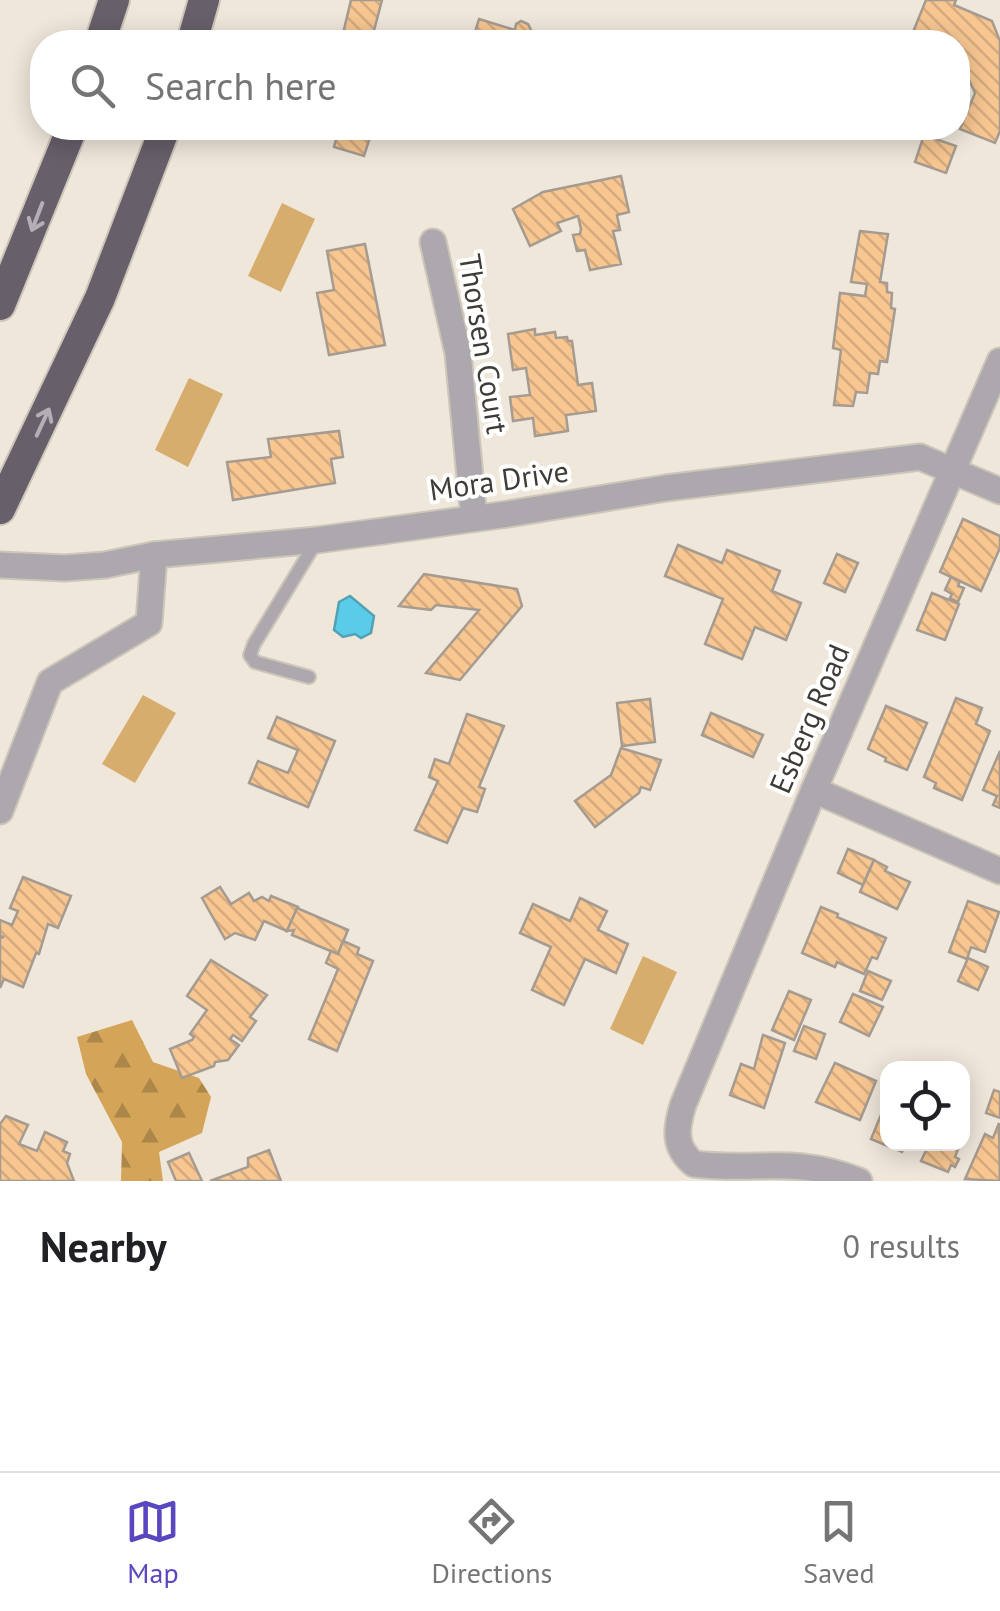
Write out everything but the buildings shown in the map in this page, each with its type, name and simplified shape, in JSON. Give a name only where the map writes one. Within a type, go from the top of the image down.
[{"type":"highway","points":[[104,30],[114,0]]},
{"type":"highway","points":[[195,30],[204,0]]},
{"type":"highway","points":[[0,305],[67,140]]},
{"type":"highway","points":[[0,509],[100,298],[159,140]]},
{"type":"street","name":"Thorsen Court","points":[[432,242],[458,353],[474,518]]},
{"type":"street","name":"Esberg Road","points":[[859,1181],[828,1168],[793,1164],[694,1164],[685,1156],[676,1130],[814,790],[1000,361]]},
{"type":"street","name":"Mora Drive","points":[[0,565],[105,565],[154,554],[318,540],[666,488],[920,457],[1000,491]]},
{"type":"street","points":[[0,811],[50,682],[149,623],[154,554]]},
{"type":"street","points":[[814,790],[1000,871]]},
{"type":"lane","points":[[308,676],[256,662],[250,655],[318,540]]},
{"type":"green space","points":[[132,1020],[153,1062],[199,1078],[211,1097],[202,1133],[159,1152],[163,1181],[121,1181],[122,1142],[86,1074],[77,1037]]},
{"type":"shaded area","points":[[282,203],[315,219],[281,292],[248,276]]},
{"type":"shaded area","points":[[189,378],[223,394],[188,467],[155,450]]},
{"type":"shaded area","points":[[143,695],[176,713],[135,783],[102,764]]},
{"type":"shaded area","points":[[643,956],[677,972],[643,1045],[610,1029]]},
{"type":"water","points":[[350,596],[374,616],[371,633],[361,638],[355,634],[343,637],[334,630],[339,602]]}]
